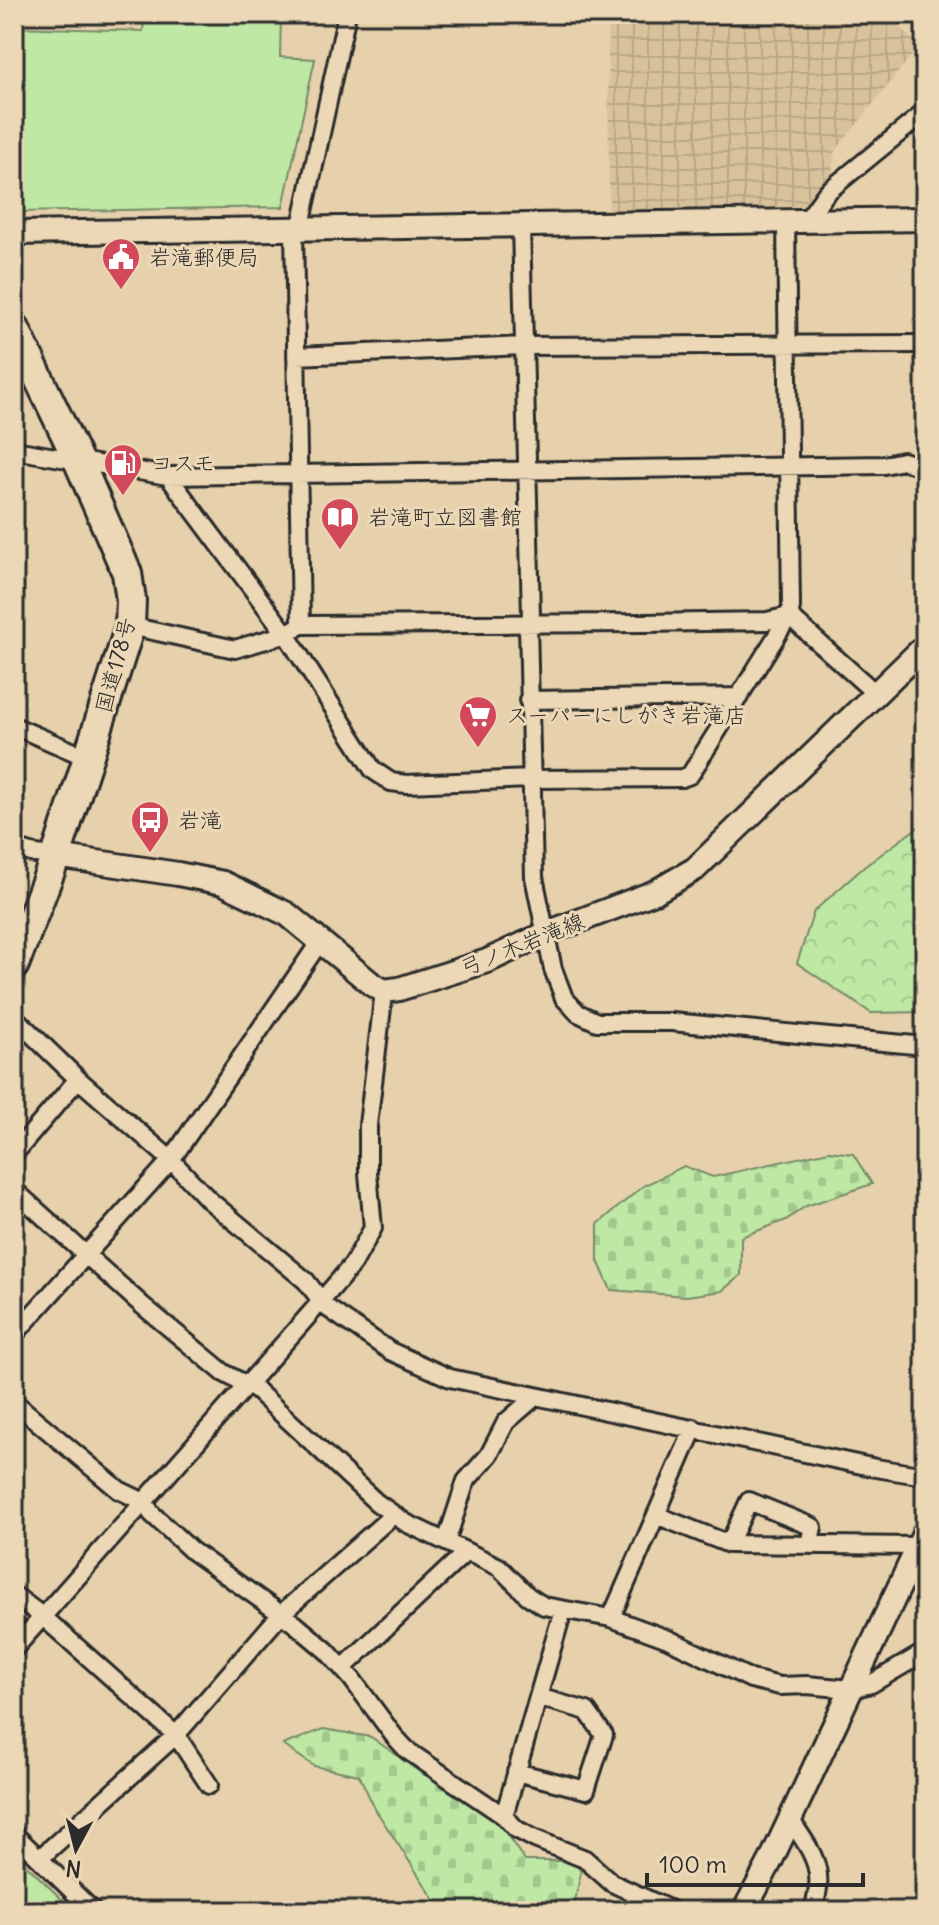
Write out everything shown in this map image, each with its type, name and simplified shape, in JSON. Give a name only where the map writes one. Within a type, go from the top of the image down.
[{"type":"highway","name":"国道178号","points":[[14,327],[78,460],[127,573],[131,600],[130,626],[88,758],[56,856],[14,965]]},
{"type":"street","points":[[301,625],[297,230],[347,14]]},
{"type":"street","points":[[168,476],[286,634],[373,770],[391,782],[682,778],[690,775],[789,616],[791,607],[787,346],[796,222],[827,192],[925,112]]},
{"type":"street","points":[[14,233],[925,219]]},
{"type":"street","points":[[521,226],[531,616],[528,624],[528,700],[534,877],[553,969],[564,998],[578,1013],[597,1022],[672,1022],[925,1046]]},
{"type":"street","points":[[296,356],[524,346],[925,344]]},
{"type":"street","points":[[14,450],[168,476],[788,467],[884,465],[903,461],[925,468]]},
{"type":"street","points":[[130,626],[235,649],[286,634],[301,625],[767,621],[789,616]]},
{"type":"street","points":[[789,616],[875,693]]},
{"type":"street","name":"弓ノ木岩滝線","points":[[384,991],[487,961],[547,933],[655,892],[695,869],[925,646]]},
{"type":"street","points":[[528,700],[739,697]]},
{"type":"street","points":[[14,726],[88,758]]},
{"type":"street","points":[[14,848],[35,854],[223,883],[287,914],[384,991],[368,1125],[373,1228],[353,1264],[14,1649]]},
{"type":"street","points":[[14,1335],[171,1160],[321,940]]},
{"type":"street","points":[[14,1017],[78,1079],[171,1160],[209,1200],[306,1281],[323,1299],[326,1307],[390,1351],[450,1378],[925,1476]]},
{"type":"street","points":[[14,1154],[78,1079]]},
{"type":"street","points":[[14,1190],[143,1306],[224,1373],[256,1390],[331,1463],[393,1515],[499,1567],[528,1596],[544,1606],[611,1618],[668,1639],[751,1679],[780,1686],[851,1689],[871,1684],[925,1652]]},
{"type":"street","points":[[446,1542],[466,1481],[489,1455],[506,1422],[535,1397]]},
{"type":"street","points":[[14,1402],[119,1490],[144,1502],[152,1514],[192,1551],[327,1651],[408,1751],[504,1816],[516,1829],[585,1859],[612,1883],[673,1911]]},
{"type":"street","points":[[611,1618],[694,1428]]},
{"type":"street","points":[[729,1544],[749,1501],[813,1527],[809,1545]]},
{"type":"street","points":[[40,1858],[176,1735],[281,1614],[393,1515]]},
{"type":"street","points":[[656,1515],[729,1544],[809,1545],[922,1539],[744,1911]]},
{"type":"street","points":[[343,1668],[466,1552]]},
{"type":"street","points":[[14,1595],[42,1616],[176,1735],[209,1785]]},
{"type":"street","points":[[504,1816],[563,1610]]},
{"type":"street","points":[[516,1772],[586,1790],[604,1735],[587,1711],[538,1697]]},
{"type":"street","points":[[790,1819],[817,1861],[817,1891],[812,1911]]},
{"type":"street","points":[[14,1834],[93,1911]]},
{"type":"shaded area","points":[[608,14],[894,14],[892,19],[919,46],[834,153],[832,176],[801,206],[609,211]]},
{"type":"green space","points":[[144,14],[281,14],[280,57],[315,59],[283,207],[18,212],[14,208],[14,27],[143,31]]},
{"type":"green space","points":[[925,822],[925,1012],[871,1013],[797,963],[814,911],[864,867]]},
{"type":"green space","points":[[829,1151],[853,1154],[872,1184],[806,1206],[786,1220],[741,1237],[741,1275],[722,1291],[687,1296],[611,1290],[598,1261],[598,1224],[643,1186],[684,1166],[713,1177]]},
{"type":"green space","points":[[323,1729],[371,1737],[421,1773],[457,1790],[499,1823],[525,1861],[574,1861],[581,1872],[573,1911],[442,1911],[375,1809],[359,1775],[314,1766],[283,1745]]},
{"type":"green space","points":[[14,1853],[74,1911],[14,1911]]},
{"type":"place","name":"岩滝郵便局","points":[[121,291]]},
{"type":"place","name":"コスモ","points":[[123,497]]},
{"type":"place","name":"岩滝町立図書館","points":[[340,551]]},
{"type":"place","name":"スーパーにしがき岩滝店","points":[[478,749]]},
{"type":"place","name":"岩滝","points":[[150,854]]}]
